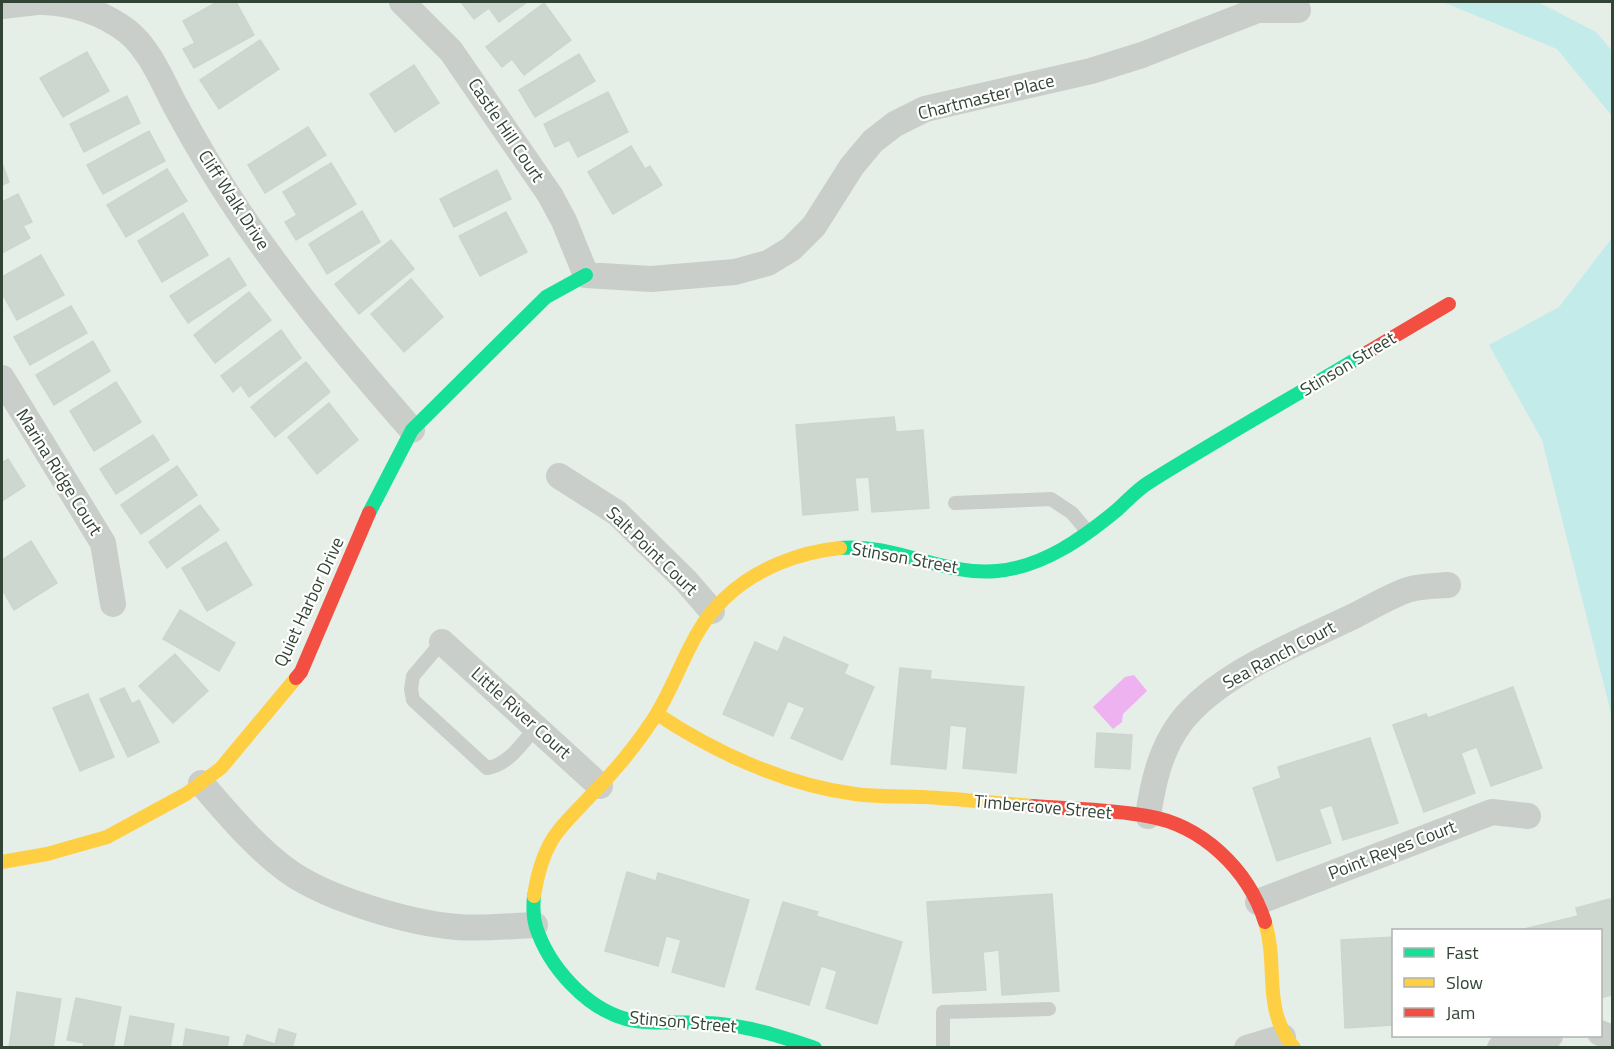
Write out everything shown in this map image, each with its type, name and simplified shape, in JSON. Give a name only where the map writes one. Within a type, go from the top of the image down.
[{"type":"street","points":[[2,6],[37,2]]},
{"type":"street","name":"Cliff Walk Drive","points":[[43,2],[65,3],[99,15],[128,32],[143,48],[236,208],[287,280],[349,358],[412,430]]},
{"type":"street","name":"Castle Hill Court","points":[[402,2],[451,51],[550,195],[564,221],[586,275]]},
{"type":"street","name":"Chartmaster Place","points":[[586,275],[651,279],[735,272],[768,263],[791,249],[814,226],[852,166],[873,141],[895,124],[925,109],[1091,72],[1142,55],[1258,10],[1298,10]]},
{"type":"street","name":"Quiet Harbor Drive","points":[[2,862],[47,854],[107,837],[186,794],[221,768],[301,672],[373,505],[412,430],[546,297],[586,275]]},
{"type":"street","name":"Stinson Street","points":[[815,1047],[764,1031],[726,1024],[631,1020],[603,1010],[572,985],[555,963],[535,925],[534,904],[538,873],[548,847],[573,813],[600,786],[657,714],[694,636],[712,611],[738,587],[764,570],[830,548],[860,547],[893,552],[942,566],[981,571],[1015,568],[1057,553],[1110,516],[1145,485],[1449,304]]},
{"type":"street","name":"Marina Ridge Court","points":[[2,378],[103,543],[113,604]]},
{"type":"street","name":"Salt Point Court","points":[[559,476],[617,513],[686,581],[712,611]]},
{"type":"street","name":"Sea Ranch Court","points":[[1149,816],[1155,777],[1165,748],[1180,723],[1219,685],[1277,653],[1410,589],[1448,585]]},
{"type":"street","name":"Little River Court","points":[[442,642],[537,726],[600,786]]},
{"type":"street","name":"Timbercove Street","points":[[657,714],[685,733],[740,760],[801,782],[855,794],[924,797],[1149,816],[1173,823],[1218,850],[1238,873],[1258,902],[1269,938],[1274,1012],[1289,1042]]},
{"type":"street","points":[[201,783],[256,844],[289,872],[323,891],[385,913],[427,923],[475,927],[535,925]]},
{"type":"street","name":"Point Reyes Court","points":[[1258,902],[1492,812],[1528,816]]},
{"type":"street","points":[[1500,1047],[1542,1037]]},
{"type":"street","points":[[1247,1047],[1289,1042]]},
{"type":"lane","points":[[955,503],[1051,499],[1072,513],[1088,532]]},
{"type":"lane","points":[[442,642],[413,676],[411,689],[413,700],[487,768],[506,762],[537,726]]},
{"type":"lane","points":[[943,1047],[942,1012],[1049,1009]]},
{"type":"shaded area","points":[[1443,2],[1538,2],[1596,32],[1612,51],[1612,116],[1557,49]]},
{"type":"shaded area","points":[[1612,238],[1612,717],[1542,440],[1489,345],[1559,307]]},
{"type":"shaded area","points":[[1134,675],[1147,691],[1123,714],[1122,722],[1113,729],[1093,707],[1125,677]]},
{"type":"building","points":[[217,2],[236,2],[254,35],[194,68],[183,49],[195,43],[183,21]]},
{"type":"building","points":[[461,2],[527,2],[499,22],[489,8],[474,19]]},
{"type":"building","points":[[544,3],[571,40],[524,75],[512,59],[502,67],[486,47]]},
{"type":"building","points":[[260,40],[279,69],[219,109],[200,80]]},
{"type":"building","points":[[87,52],[109,91],[63,117],[40,78]]},
{"type":"building","points":[[579,54],[595,81],[535,117],[519,90]]},
{"type":"building","points":[[414,65],[439,103],[395,132],[370,94]]},
{"type":"building","points":[[608,92],[628,132],[578,157],[569,140],[555,147],[544,124]]},
{"type":"building","points":[[127,96],[140,123],[84,152],[70,124]]},
{"type":"building","points":[[308,127],[326,155],[265,193],[248,165]]},
{"type":"building","points":[[149,131],[165,161],[103,194],[87,165]]},
{"type":"building","points":[[631,146],[645,169],[650,166],[662,185],[613,214],[588,172]]},
{"type":"building","points":[[2,163],[9,182],[2,185]]},
{"type":"building","points":[[331,163],[356,204],[296,240],[285,222],[297,215],[283,192]]},
{"type":"building","points":[[167,169],[187,201],[126,237],[107,205]]},
{"type":"building","points":[[497,170],[511,199],[454,227],[440,199]]},
{"type":"building","points":[[18,194],[32,222],[23,226],[30,238],[2,253],[2,202]]},
{"type":"building","points":[[362,211],[380,242],[327,274],[309,244]]},
{"type":"building","points":[[506,212],[527,252],[480,276],[459,236]]},
{"type":"building","points":[[183,213],[208,255],[162,282],[138,241]]},
{"type":"building","points":[[391,240],[414,269],[359,314],[335,284]]},
{"type":"building","points":[[41,255],[64,295],[17,320],[2,293],[2,277]]},
{"type":"building","points":[[229,258],[246,285],[188,323],[170,296]]},
{"type":"building","points":[[411,279],[443,317],[404,352],[371,314]]},
{"type":"building","points":[[249,292],[271,320],[215,363],[194,335]]},
{"type":"building","points":[[71,306],[87,333],[30,365],[14,337]]},
{"type":"building","points":[[281,330],[301,358],[249,397],[241,385],[233,392],[221,376]]},
{"type":"building","points":[[93,341],[110,371],[54,405],[36,375]]},
{"type":"building","points":[[306,362],[330,392],[275,437],[251,407]]},
{"type":"building","points":[[116,382],[141,422],[94,451],[70,411]]},
{"type":"building","points":[[329,403],[358,440],[317,474],[288,437]]},
{"type":"building","points":[[894,417],[896,432],[923,430],[929,508],[872,512],[869,477],[855,478],[858,510],[803,515],[796,425]]},
{"type":"building","points":[[153,435],[169,460],[116,494],[100,469]]},
{"type":"building","points":[[8,459],[25,486],[2,501],[2,463]]},
{"type":"building","points":[[177,466],[197,495],[141,534],[121,505]]},
{"type":"building","points":[[200,505],[219,530],[167,568],[149,542]]},
{"type":"building","points":[[31,541],[57,583],[14,610],[2,589],[2,560]]},
{"type":"building","points":[[226,542],[252,585],[207,611],[182,568]]},
{"type":"building","points":[[180,610],[235,643],[219,671],[163,639]]},
{"type":"building","points":[[784,637],[848,665],[844,674],[874,687],[842,760],[791,738],[805,708],[788,701],[773,736],[723,714],[755,642],[778,652]]},
{"type":"building","points":[[175,654],[208,691],[173,723],[139,686]]},
{"type":"building","points":[[900,668],[931,671],[930,679],[1024,687],[1016,773],[963,768],[967,727],[950,725],[946,769],[891,764]]},
{"type":"building","points":[[1513,687],[1542,768],[1491,786],[1477,747],[1461,753],[1475,793],[1424,812],[1393,725],[1426,714],[1428,718]]},
{"type":"building","points":[[124,688],[132,704],[139,700],[159,742],[128,757],[100,699]]},
{"type":"building","points":[[88,694],[114,757],[80,771],[53,708]]},
{"type":"building","points":[[1097,733],[1132,735],[1130,769],[1095,767]]},
{"type":"building","points":[[1370,738],[1398,823],[1343,840],[1332,805],[1319,809],[1331,843],[1277,861],[1253,788],[1281,778],[1278,767]]},
{"type":"building","points":[[627,872],[656,881],[658,873],[749,900],[724,987],[672,972],[681,940],[666,936],[658,966],[605,951]]},
{"type":"building","points":[[1052,894],[1059,991],[1002,995],[999,950],[983,952],[986,990],[933,993],[927,902]]},
{"type":"building","points":[[1610,899],[1612,908],[1612,995],[1602,998],[1602,929],[1524,929],[1578,916],[1576,908]]},
{"type":"building","points":[[783,902],[818,912],[816,916],[902,942],[877,1024],[826,1008],[837,971],[821,966],[809,1005],[756,989]]},
{"type":"building","points":[[1392,937],[1392,1025],[1345,1028],[1341,940]]},
{"type":"building","points":[[17,992],[61,999],[53,1048],[9,1048]]},
{"type":"building","points":[[76,998],[121,1007],[113,1048],[83,1048],[84,1043],[67,1040]]},
{"type":"building","points":[[130,1016],[174,1024],[170,1048],[124,1048]]},
{"type":"building","points":[[186,1029],[229,1037],[227,1048],[183,1048]]},
{"type":"building","points":[[279,1029],[296,1034],[292,1048],[243,1048],[247,1035],[275,1044]]},
{"type":"traffic: fast","points":[[369,513],[412,430],[546,297],[586,275]]},
{"type":"traffic: fast","points":[[840,548],[880,550],[957,569],[977,571],[997,571],[1030,564],[1076,541],[1148,483],[1368,352]]},
{"type":"traffic: fast","points":[[534,896],[536,927],[550,957],[583,996],[611,1014],[644,1022],[699,1022],[736,1026],[776,1035],[815,1048]]},
{"type":"traffic: slow","points":[[534,896],[540,867],[556,833],[618,766],[647,728],[663,703],[702,625],[713,611],[737,588],[764,570],[809,553],[840,548]]},
{"type":"traffic: slow","points":[[2,862],[47,854],[107,837],[186,794],[221,768],[296,678]]},
{"type":"traffic: slow","points":[[657,714],[727,754],[777,775],[829,790],[863,795],[1033,806]]},
{"type":"traffic: slow","points":[[1265,922],[1271,955],[1274,1002],[1284,1033],[1294,1048]]},
{"type":"traffic: jam","points":[[1368,352],[1449,304]]},
{"type":"traffic: jam","points":[[296,678],[301,672],[369,513]]},
{"type":"traffic: jam","points":[[1033,806],[1147,816],[1186,829],[1220,852],[1235,868],[1247,884],[1265,922]]}]
